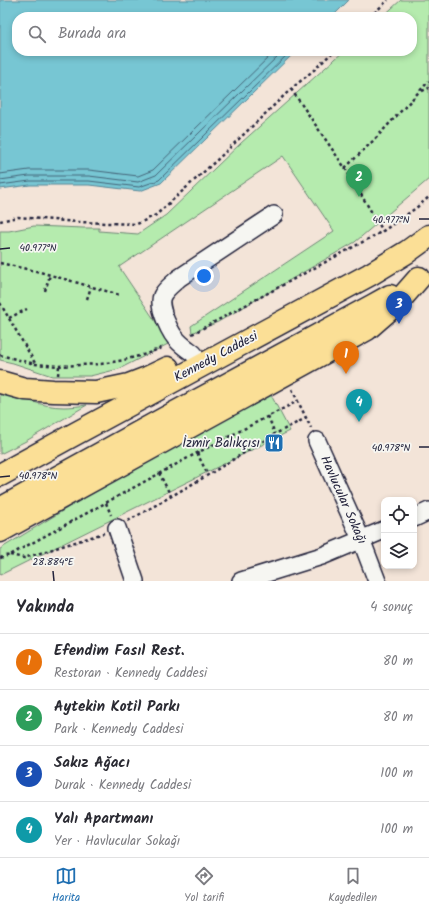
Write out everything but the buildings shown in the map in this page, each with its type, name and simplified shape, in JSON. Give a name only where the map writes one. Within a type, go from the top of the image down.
[{"type":"highway","name":"Kennedy Caddesi","points":[[0,475],[369,275],[407,252],[429,236]]},
{"type":"highway","points":[[0,531],[367,329],[398,302],[424,275]]},
{"type":"highway","points":[[0,509],[374,306],[424,275]]},
{"type":"highway","points":[[0,382],[25,389],[96,392],[129,385],[147,378],[186,348],[301,311]]},
{"type":"street","points":[[186,348],[167,323],[160,304],[161,297],[166,290],[180,278],[274,215]]},
{"type":"street","name":"Havlucular Sokağı","points":[[317,442],[361,539],[377,581]]},
{"type":"street","points":[[417,517],[429,511]]},
{"type":"street","points":[[118,528],[135,581]]},
{"type":"street","points":[[240,581],[322,556],[381,531]]},
{"type":"path","points":[[375,12],[388,0]]},
{"type":"path","points":[[0,221],[18,217],[78,222],[137,224],[156,215],[218,159],[292,88],[329,56]]},
{"type":"path","points":[[344,168],[375,139],[429,81]]},
{"type":"path","points":[[292,88],[383,231]]},
{"type":"path","points":[[419,92],[429,88]]},
{"type":"path","points":[[0,355],[35,364],[59,366],[101,364],[124,360],[173,344],[186,348],[383,231],[429,197]]},
{"type":"path","points":[[0,263],[50,275],[120,295]]},
{"type":"path","points":[[45,291],[50,275]]},
{"type":"path","points":[[87,299],[91,286]]},
{"type":"path","points":[[0,303],[35,364]]},
{"type":"path","points":[[9,318],[27,310]]},
{"type":"path","points":[[285,375],[317,442]]},
{"type":"path","points":[[0,558],[298,401]]},
{"type":"path","points":[[268,416],[275,434]]},
{"type":"path","points":[[10,554],[24,558],[118,528],[275,434],[306,418]]},
{"type":"path","points":[[197,453],[208,475]]},
{"type":"path","points":[[159,473],[171,496]]},
{"type":"green space","points":[[401,0],[429,0],[429,179],[355,242],[218,322],[192,333],[191,326],[334,231],[283,156],[119,267],[170,343],[119,369],[90,376],[52,376],[0,360],[0,231],[9,231],[34,226],[99,228],[99,231],[138,234],[166,215],[241,143],[338,56],[417,56],[417,12],[388,12]]},
{"type":"green space","points":[[0,389],[39,404],[56,407],[87,405],[26,441],[0,454]]},
{"type":"green space","points":[[271,395],[290,431],[0,575],[0,549],[108,483]]},
{"type":"water","points":[[0,0],[349,0],[337,12],[12,12],[12,56],[291,56],[161,183],[140,191],[89,185],[30,185],[0,189]]},
{"type":"place","name":"Aytekin Kotil Parkı","points":[[359,197]]},
{"type":"place","name":"Sakız Ağacı","points":[[399,324]]},
{"type":"place","name":"Efendim Fasıl Rest.","points":[[346,374]]},
{"type":"place","name":"Yalı Apartmanı","points":[[359,422]]},
{"type":"place","name":"İzmir Balıkçısı","points":[[274,443]]}]
